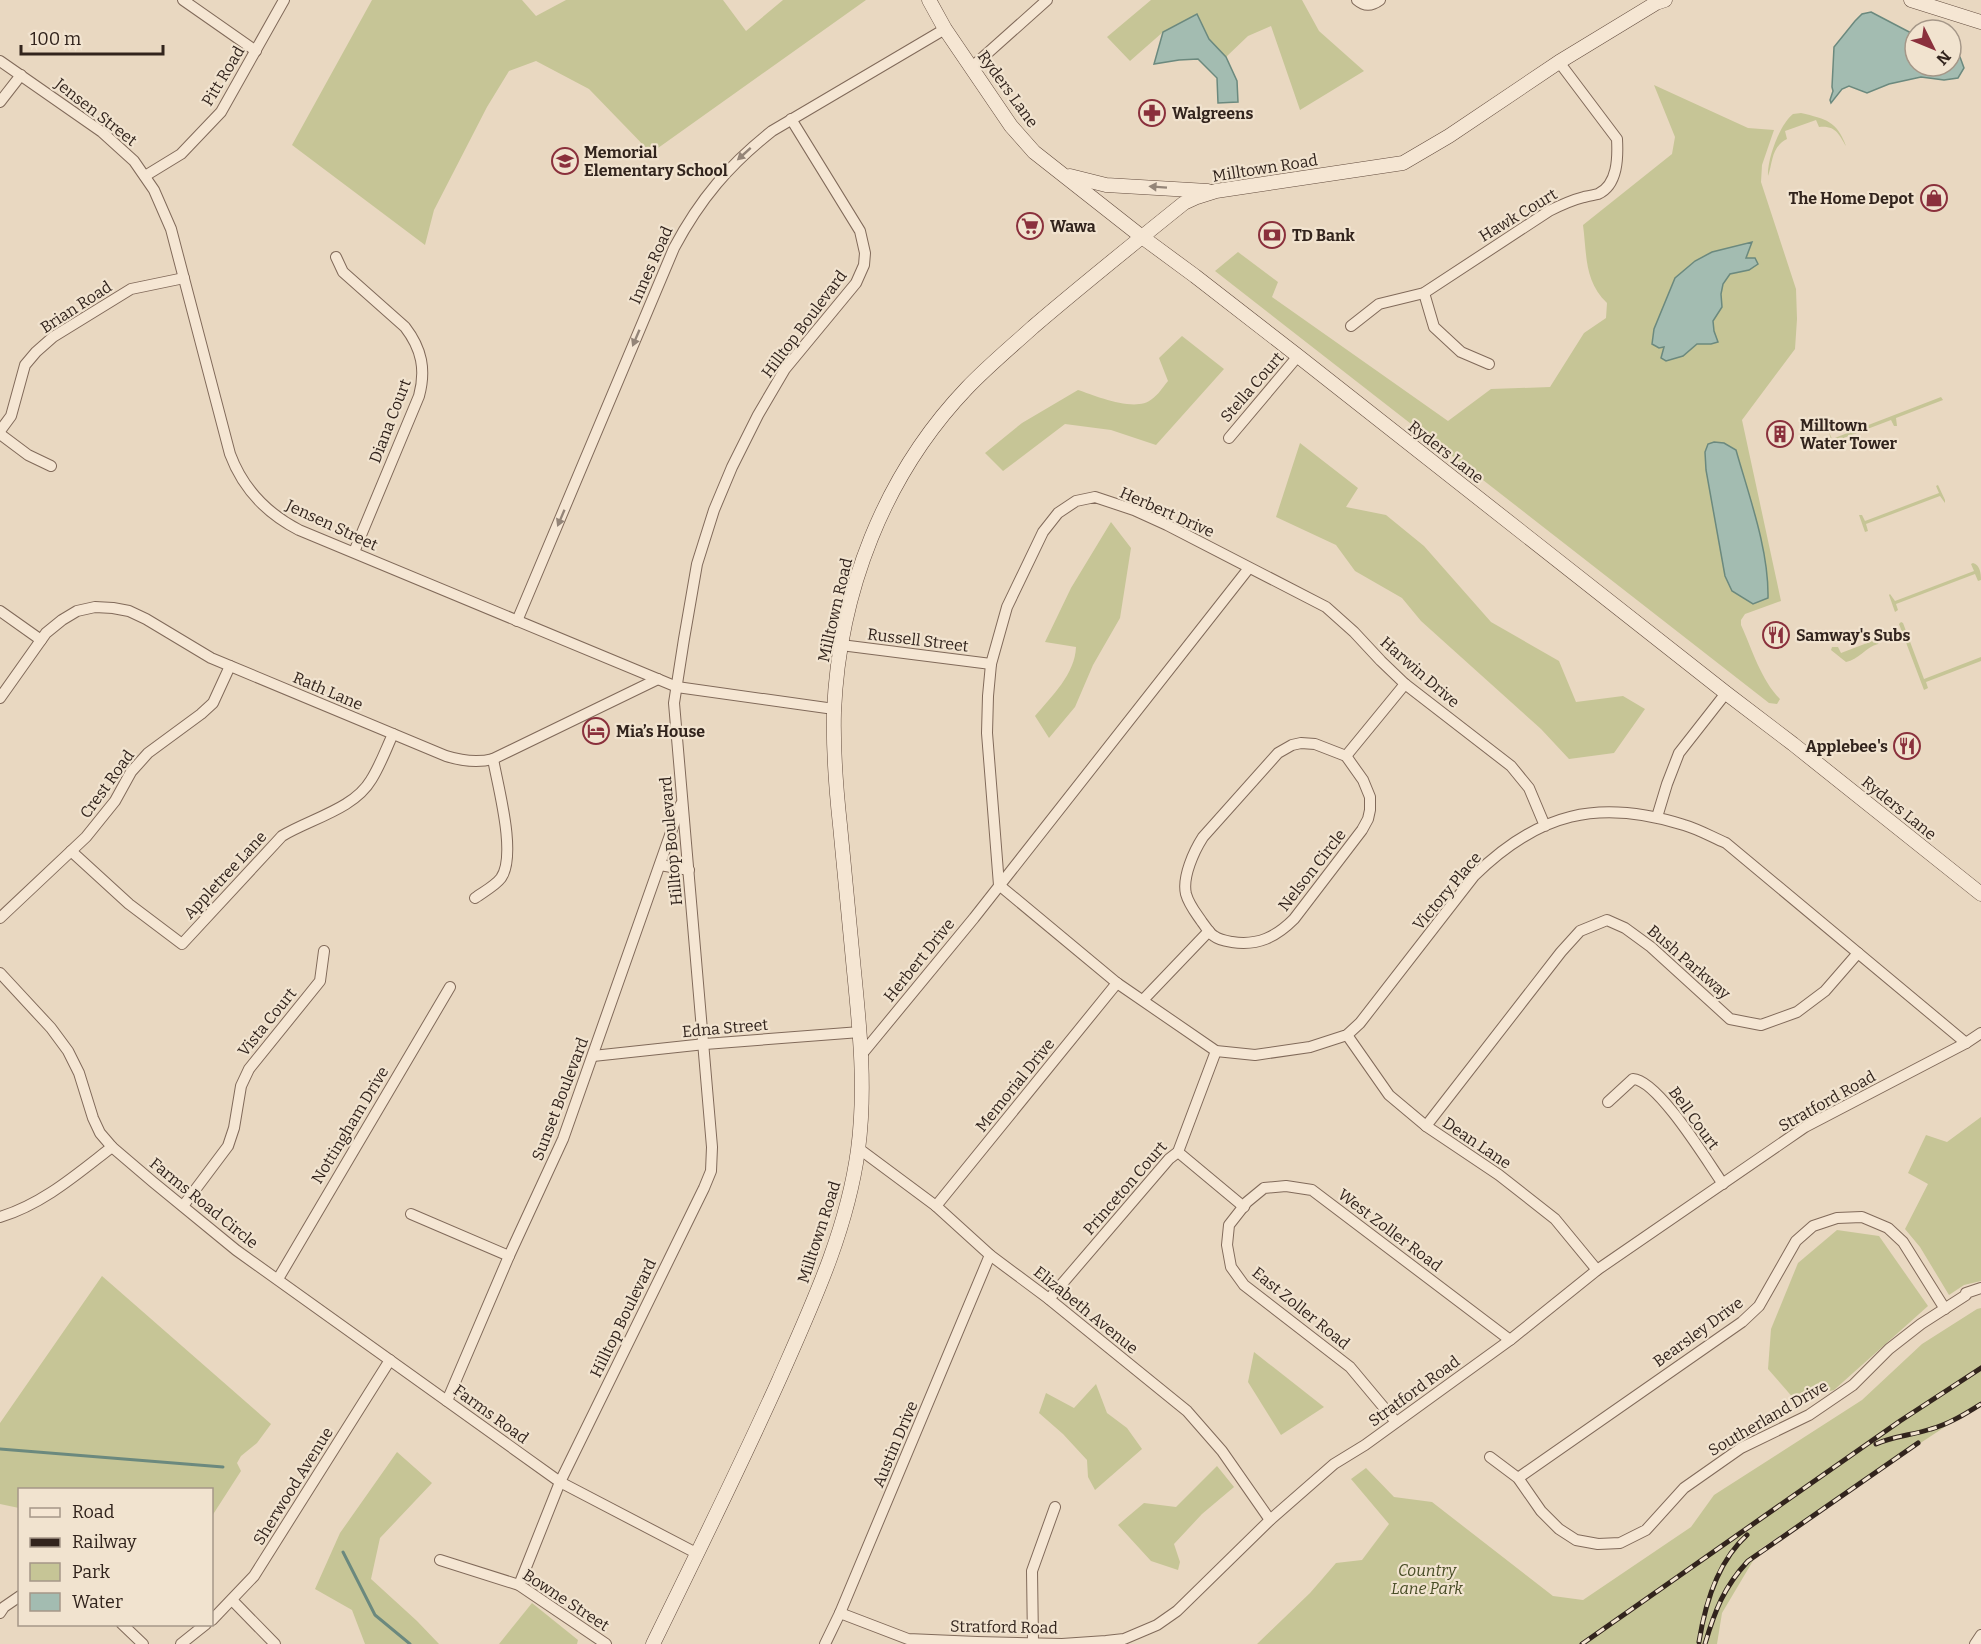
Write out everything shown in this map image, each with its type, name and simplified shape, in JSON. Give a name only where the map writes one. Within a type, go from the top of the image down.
[{"type":"street","points":[[183,0],[256,51]]},
{"type":"street","name":"Pitt Road","points":[[145,176],[181,154],[221,112],[284,0]]},
{"type":"street","name":"Ryders Lane","points":[[929,0],[945,29],[1011,126],[1034,152],[1794,744],[1981,894]]},
{"type":"street","points":[[972,67],[1047,0]]},
{"type":"street","points":[[1357,0],[1369,5],[1380,0]]},
{"type":"street","name":"Milltown Road","points":[[653,1644],[746,1454],[814,1301],[831,1259],[846,1211],[858,1148],[862,1107],[862,1054],[837,792],[834,710],[841,645],[852,594],[863,558],[877,522],[912,457],[946,412],[990,365],[1184,203],[1216,191],[1403,163],[1449,136],[1559,62],[1656,3],[1665,0]]},
{"type":"street","points":[[1911,0],[1981,22]]},
{"type":"street","name":"Innes Road","points":[[517,621],[674,248],[687,222],[705,196],[725,172],[772,131],[945,29]]},
{"type":"street","name":"Jensen Street","points":[[0,61],[102,132],[134,161],[154,190],[171,229],[230,454],[240,477],[256,498],[276,516],[300,530],[677,687],[834,710]]},
{"type":"street","name":"Hawk Court","points":[[1351,326],[1379,304],[1424,293],[1549,211],[1568,202],[1599,194],[1609,185],[1618,155],[1617,139],[1559,62]]},
{"type":"street","points":[[0,102],[21,75]]},
{"type":"street","name":"Hilltop Boulevard","points":[[519,1585],[560,1482],[711,1171],[712,1148],[705,1044],[674,703],[697,564],[714,510],[758,415],[785,369],[856,283],[864,265],[864,242],[860,231],[791,119]]},
{"type":"street","points":[[1066,175],[1106,185],[1216,191]]},
{"type":"street","name":"Diana Court","points":[[336,257],[343,272],[405,327],[414,338],[420,350],[423,370],[419,396],[354,552]]},
{"type":"street","name":"Brian Road","points":[[0,432],[11,416],[25,365],[53,337],[131,289],[184,278]]},
{"type":"street","points":[[1424,293],[1434,327],[1461,352],[1489,364]]},
{"type":"street","name":"Stella Court","points":[[1229,438],[1298,356]]},
{"type":"street","points":[[0,432],[28,455],[51,465]]},
{"type":"street","name":"Herbert Drive","points":[[862,1054],[999,885],[1249,568],[1134,510],[1095,498],[1076,501],[1058,513],[1043,532],[1007,607],[991,664],[987,733],[999,885]]},
{"type":"street","name":"Harwin Drive","points":[[1249,568],[1326,607],[1405,684],[1511,766],[1529,788],[1545,826]]},
{"type":"street","name":"Rath Lane","points":[[0,698],[46,633],[77,611],[95,607],[129,611],[212,658],[460,760],[493,759],[658,679]]},
{"type":"street","points":[[0,611],[41,640]]},
{"type":"street","name":"Russell Street","points":[[841,645],[991,664]]},
{"type":"street","name":"Crest Road","points":[[0,918],[103,818],[131,772],[148,753],[213,703],[230,666]]},
{"type":"street","points":[[1346,756],[1405,684]]},
{"type":"street","points":[[1657,818],[1666,784],[1679,753],[1726,693]]},
{"type":"street","name":"Appletree Lane","points":[[71,851],[129,904],[182,944],[282,836],[346,805],[360,794],[371,780],[393,734]]},
{"type":"street","name":"Nelson Circle","points":[[1301,743],[1316,744],[1346,756],[1363,780],[1370,797],[1368,819],[1294,919],[1273,937],[1243,944],[1215,937],[1192,908],[1186,894],[1188,869],[1203,837],[1278,753],[1285,749],[1301,743]]},
{"type":"street","points":[[476,898],[500,879],[506,868],[508,849],[493,759]]},
{"type":"street","name":"Sunset Boulevard","points":[[447,1401],[563,1138],[682,801]]},
{"type":"street","name":"Victory Place","points":[[999,885],[1117,983],[1216,1051],[1255,1055],[1311,1047],[1347,1035],[1360,1023],[1474,876],[1504,849],[1545,826],[1578,814],[1608,811],[1638,813],[1686,825],[1726,843],[1966,1043]]},
{"type":"street","points":[[660,865],[689,870]]},
{"type":"street","name":"Bush Parkway","points":[[1426,1126],[1561,952],[1581,931],[1607,920],[1625,928],[1651,947],[1731,1019],[1761,1025],[1797,1012],[1825,991],[1858,953]]},
{"type":"street","points":[[1143,1000],[1209,931]]},
{"type":"street","name":"Vista Court","points":[[183,1206],[228,1146],[234,1128],[241,1086],[249,1069],[320,981],[324,951]]},
{"type":"street","name":"Farms Road Circle","points":[[0,973],[51,1028],[68,1051],[79,1073],[100,1133],[112,1148],[236,1250],[278,1279]]},
{"type":"street","name":"Memorial Drive","points":[[936,1206],[1117,983]]},
{"type":"street","name":"Nottingham Drive","points":[[278,1279],[450,987]]},
{"type":"street","name":"Edna Street","points":[[593,1056],[705,1044],[860,1032]]},
{"type":"street","name":"Stratford Road","points":[[840,1613],[908,1639],[1062,1644],[1124,1639],[1157,1625],[1177,1611],[1270,1520],[1334,1464],[1510,1340],[1597,1270],[1805,1127],[1981,1033]]},
{"type":"street","name":"Dean Lane","points":[[1347,1035],[1389,1095],[1426,1126],[1499,1175],[1555,1219],[1597,1270]]},
{"type":"street","name":"Princeton Court","points":[[1049,1299],[1169,1159],[1178,1152],[1216,1051]]},
{"type":"street","name":"Bell Court","points":[[1608,1102],[1633,1079],[1650,1086],[1663,1100],[1723,1184]]},
{"type":"street","points":[[0,1217],[32,1204],[112,1148]]},
{"type":"street","name":"Elizabeth Avenue","points":[[858,1148],[936,1206],[990,1254],[1187,1411],[1222,1451],[1270,1520]]},
{"type":"street","points":[[1178,1152],[1244,1207]]},
{"type":"street","name":"West Zoller Road","points":[[1244,1207],[1264,1188],[1286,1186],[1312,1190],[1510,1340]]},
{"type":"street","name":"East Zoller Road","points":[[1244,1207],[1229,1224],[1227,1245],[1231,1266],[1244,1285],[1350,1367],[1396,1422]]},
{"type":"street","points":[[411,1214],[509,1256]]},
{"type":"street","name":"Bearsley Drive","points":[[1518,1478],[1742,1322],[1759,1306],[1796,1241],[1813,1226],[1837,1218],[1862,1218],[1888,1228],[1903,1242],[1945,1309]]},
{"type":"street","name":"Austin Drive","points":[[825,1644],[990,1254]]},
{"type":"street","name":"Farms Road","points":[[278,1279],[560,1482],[698,1554]]},
{"type":"street","name":"Southerland Drive","points":[[1490,1457],[1518,1478],[1541,1510],[1567,1535],[1576,1540],[1598,1544],[1620,1543],[1646,1530],[1684,1488],[1741,1448],[1809,1415],[1853,1385],[1897,1343],[1966,1293],[1981,1288]]},
{"type":"street","name":"Sherwood Avenue","points":[[213,1619],[254,1576],[390,1360]]},
{"type":"street","points":[[1033,1642],[1032,1571],[1055,1507]]},
{"type":"street","name":"Bowne Street","points":[[440,1560],[519,1585],[606,1644]]},
{"type":"street","points":[[0,1613],[4,1607],[18,1597]]},
{"type":"street","points":[[232,1600],[275,1644]]},
{"type":"street","points":[[124,1626],[143,1644]]},
{"type":"street","points":[[181,1644],[204,1626]]},
{"type":"street","points":[[1975,1644],[1981,1635]]},
{"type":"green space","points":[[372,0],[522,0],[536,16],[566,0],[723,0],[746,31],[783,0],[866,0],[651,153],[589,89],[536,61],[509,71],[487,107],[434,210],[425,245],[292,145]]},
{"type":"green space","points":[[1151,0],[1302,0],[1319,31],[1364,71],[1300,110],[1271,26],[1248,36],[1226,57],[1209,39],[1197,14],[1163,32],[1130,61],[1107,37]]},
{"type":"green space","points":[[1654,85],[1748,128],[1774,130],[1762,165],[1761,182],[1796,289],[1795,349],[1742,420],[1781,601],[1745,614],[1741,625],[1762,674],[1780,699],[1777,704],[1769,703],[1215,271],[1238,252],[1278,282],[1272,297],[1448,421],[1491,389],[1550,387],[1584,333],[1606,318],[1607,303],[1590,277],[1583,225],[1672,154],[1675,137]],"holes":[[[1752,242],[1745,258],[1749,270],[1730,274],[1723,284],[1722,307],[1713,321],[1711,344],[1697,344],[1683,356],[1661,358],[1664,347],[1652,344],[1654,329],[1675,278]],[[1708,444],[1736,450],[1762,545],[1725,576],[1706,470],[1705,452]]]},
{"type":"green space","points":[[1801,113],[1830,122],[1839,131],[1846,146],[1833,129],[1819,127],[1816,120],[1785,131],[1787,139],[1775,151],[1768,176],[1775,142],[1783,126],[1793,114]]},
{"type":"green space","points":[[1182,336],[1224,369],[1156,445],[1111,430],[1065,424],[1003,471],[985,453],[1022,423],[1078,390],[1126,404],[1145,403],[1152,399],[1168,381],[1159,358]]},
{"type":"green space","points":[[1941,397],[1943,400],[1896,418],[1897,426],[1894,426],[1891,420],[1841,439],[1843,447],[1839,448],[1836,441],[1833,447],[1829,432],[1832,439]]},
{"type":"green space","points":[[1300,443],[1358,488],[1346,507],[1386,515],[1424,546],[1491,622],[1559,661],[1576,702],[1623,696],[1645,709],[1614,753],[1569,759],[1541,729],[1421,621],[1402,598],[1355,571],[1336,545],[1276,517]]},
{"type":"green space","points":[[1938,485],[1945,503],[1940,496],[1866,524],[1868,531],[1865,532],[1859,515],[1862,515],[1865,521],[1939,493],[1936,486]]},
{"type":"green space","points":[[1111,522],[1131,548],[1120,618],[1093,665],[1075,707],[1049,738],[1035,716],[1067,675],[1075,657],[1076,647],[1045,642],[1071,588]]},
{"type":"green space","points":[[1971,564],[1979,567],[1981,580],[1978,581],[1975,574],[1896,604],[1898,610],[1895,612],[1890,594],[1895,601],[1974,571]]},
{"type":"green space","points":[[1901,622],[1924,679],[1981,657],[1981,661],[1926,682],[1928,688],[1924,690],[1899,624]]},
{"type":"green space","points":[[1883,629],[1886,631],[1878,644],[1850,661],[1846,662],[1831,650],[1832,647],[1838,647],[1841,653],[1875,640],[1873,633]]},
{"type":"green space","points":[[1981,1117],[1981,1281],[1964,1285],[1949,1295],[1920,1247],[1905,1229],[1928,1184],[1908,1173],[1926,1135],[1947,1142]]},
{"type":"green space","points":[[1837,1230],[1879,1236],[1928,1306],[1834,1390],[1795,1400],[1768,1369],[1771,1329],[1798,1263]]},
{"type":"green space","points":[[102,1276],[271,1424],[257,1443],[241,1456],[237,1463],[241,1471],[213,1514],[213,1488],[18,1488],[18,1508],[0,1504],[0,1423]]},
{"type":"green space","name":"Country Lane Park","points":[[1981,1308],[1981,1403],[1760,1549],[1722,1613],[1717,1644],[1257,1644],[1310,1593],[1336,1563],[1362,1560],[1389,1524],[1351,1479],[1366,1468],[1394,1497],[1432,1502],[1553,1596],[1583,1600],[1691,1527],[1714,1495],[1862,1400],[1922,1344]]},
{"type":"green space","points":[[1254,1352],[1324,1407],[1281,1435],[1248,1382]]},
{"type":"green space","points":[[1096,1384],[1107,1413],[1127,1428],[1142,1449],[1095,1490],[1088,1477],[1087,1460],[1039,1413],[1046,1393],[1074,1408]]},
{"type":"green space","points":[[397,1452],[432,1483],[380,1538],[371,1579],[439,1644],[365,1644],[352,1610],[315,1589],[340,1533]]},
{"type":"green space","points":[[1217,1466],[1234,1487],[1202,1514],[1174,1544],[1180,1562],[1178,1570],[1151,1561],[1118,1525],[1144,1503],[1176,1507]]},
{"type":"green space","points":[[532,1603],[578,1640],[577,1644],[499,1644]]},
{"type":"water","points":[[1871,12],[1903,29],[1903,78],[1916,78],[1889,84],[1867,93],[1849,86],[1842,89],[1831,103],[1834,47],[1862,14]]},
{"type":"water","points":[[1197,14],[1209,39],[1226,57],[1237,81],[1238,102],[1218,103],[1217,78],[1198,59],[1154,64],[1163,32]]},
{"type":"water","points":[[1929,78],[1958,78],[1944,80]]},
{"type":"water","points":[[1752,242],[1746,258],[1755,258],[1758,264],[1749,270],[1730,274],[1723,284],[1722,307],[1713,321],[1718,342],[1697,344],[1683,356],[1666,361],[1661,358],[1664,347],[1659,348],[1652,344],[1654,329],[1675,278],[1695,261],[1712,252]]},
{"type":"water","points":[[1724,443],[1736,450],[1762,542],[1768,598],[1753,604],[1732,591],[1725,576],[1706,470],[1705,452],[1708,444]]},
{"type":"waterway","points":[[0,1449],[223,1467]]},
{"type":"waterway","points":[[343,1552],[375,1615],[410,1644]]},
{"type":"railway","points":[[1582,1644],[1900,1421],[1981,1368]]},
{"type":"railway","points":[[1876,1444],[1938,1427],[1981,1404]]},
{"type":"railway","points":[[1705,1644],[1721,1600],[1748,1561],[1918,1443]]},
{"type":"railway","points":[[1699,1642],[1714,1584],[1728,1558],[1747,1535]]},
{"type":"place","name":"Walgreens","points":[[1152,113]]},
{"type":"place","name":"Memorial Elementary School","points":[[565,161]]},
{"type":"place","name":"The Home Depot","points":[[1934,198]]},
{"type":"place","name":"Wawa","points":[[1030,226]]},
{"type":"place","name":"TD Bank","points":[[1272,235]]},
{"type":"place","name":"Milltown Water Tower","points":[[1780,434]]},
{"type":"place","name":"Samway's Subs","points":[[1776,635]]},
{"type":"place","name":"Mia’s House","points":[[596,731]]},
{"type":"place","name":"Applebee's","points":[[1907,746]]}]
